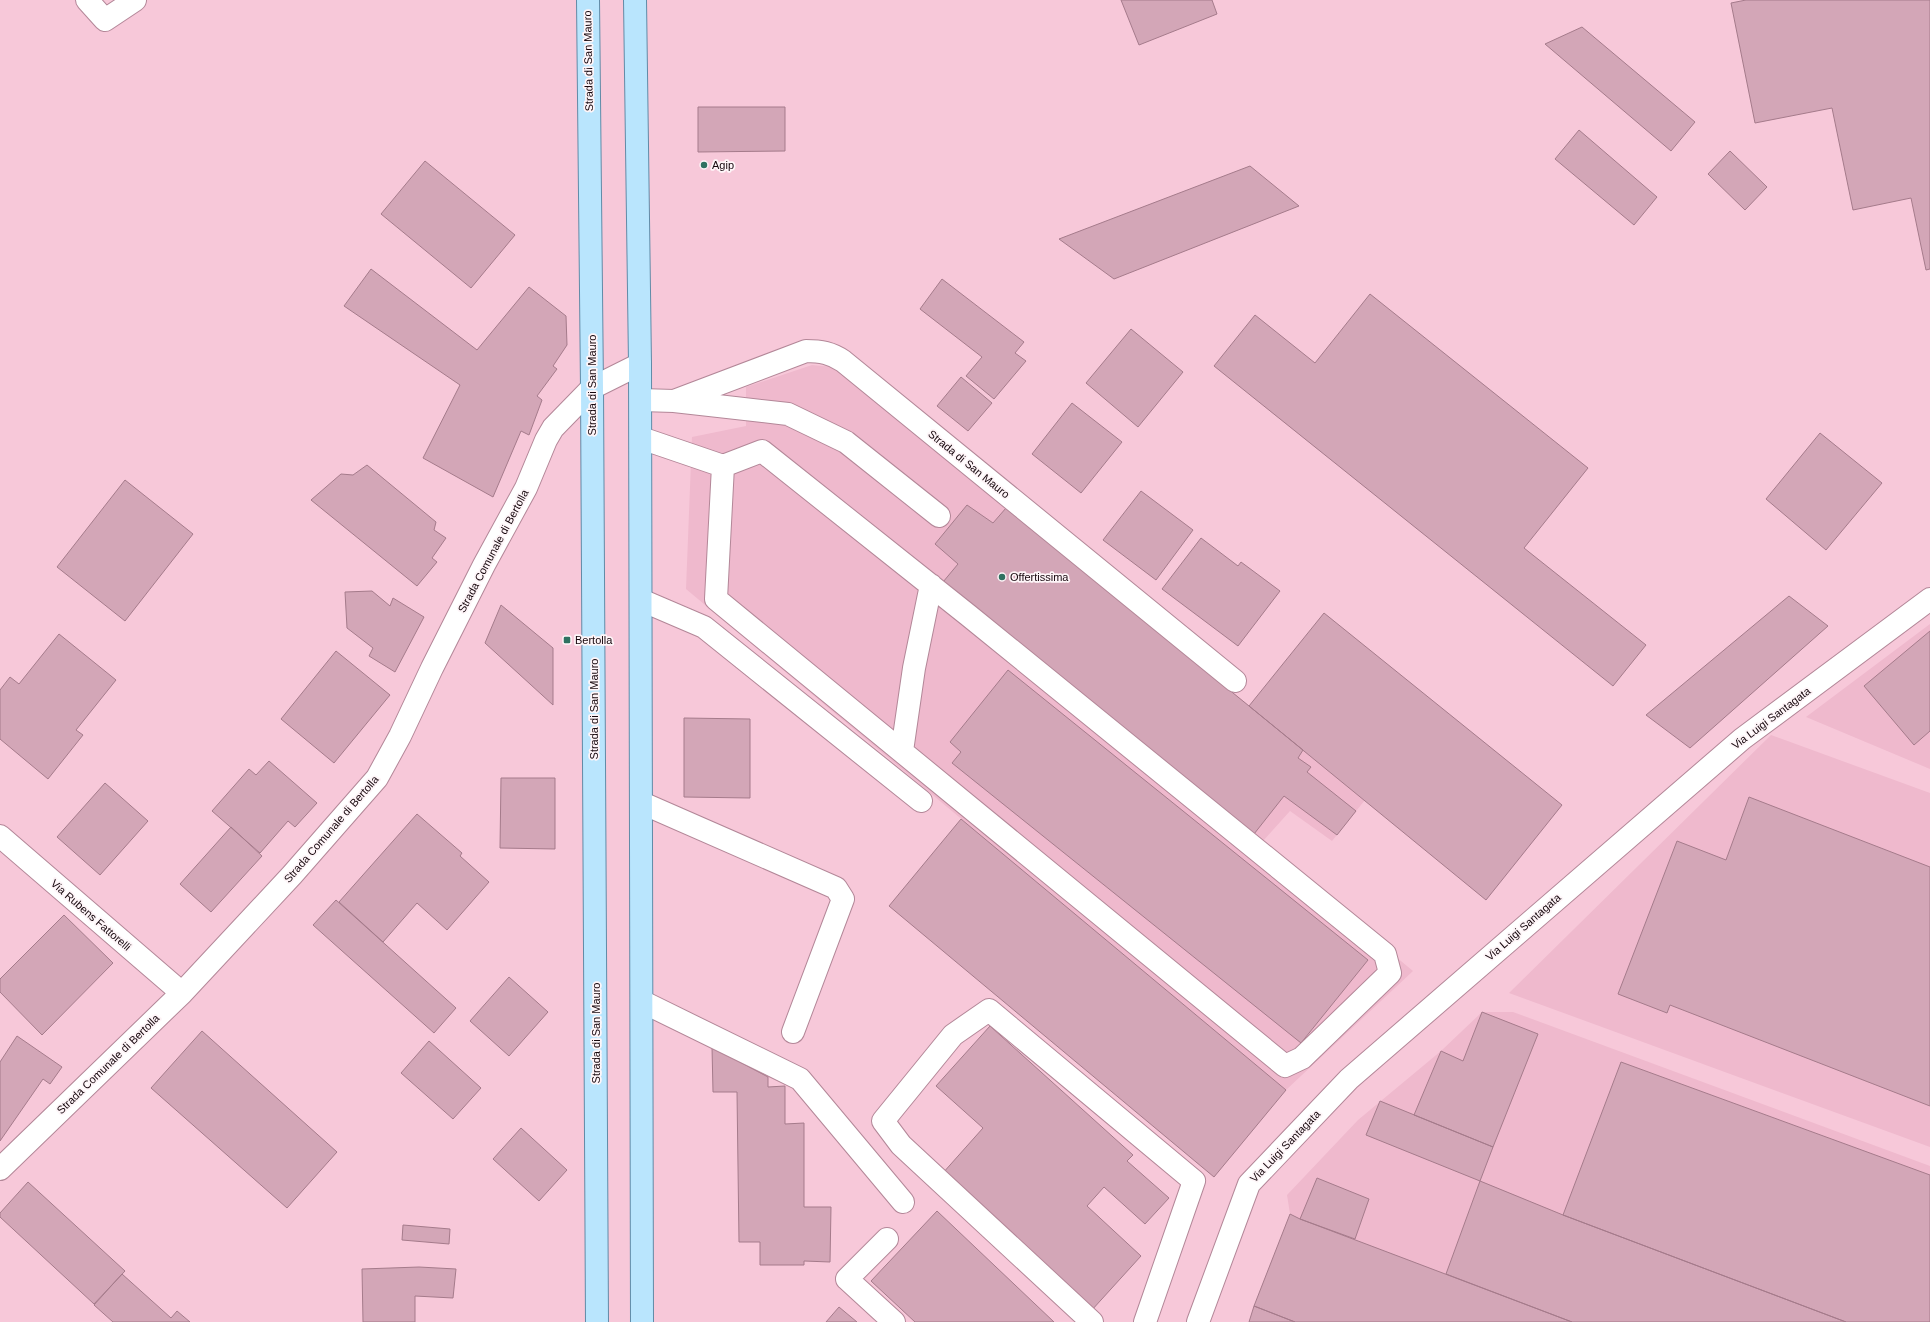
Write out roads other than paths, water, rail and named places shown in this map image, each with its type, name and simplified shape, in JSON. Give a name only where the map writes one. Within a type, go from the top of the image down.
[{"type":"main road","name":"Strada di San Mauro","points":[[588,0],[592,388],[597,1322]]},
{"type":"main road","points":[[635,0],[641,400],[643,1002],[642,1322]]},
{"type":"street","points":[[87,0],[105,20],[135,0]]},
{"type":"street","name":"Strada di San Mauro","points":[[674,401],[806,351],[820,351],[832,354],[843,361],[1235,681]]},
{"type":"street","name":"Strada Comunale di Bertolla","points":[[0,1169],[182,993],[292,875],[377,778],[400,736],[432,668],[484,565],[526,488],[546,440],[553,428],[592,388],[640,364]]},
{"type":"street","points":[[641,400],[674,401],[788,414],[846,442],[939,516]]},
{"type":"street","points":[[641,438],[723,466],[762,451],[931,585],[1384,954],[1390,973],[1302,1058],[1285,1066],[716,599],[723,466]]},
{"type":"street","points":[[902,751],[914,668],[931,585]]},
{"type":"street","name":"Via Luigi Santagata","points":[[1198,1322],[1249,1184],[1349,1079],[1742,739],[1930,599]]},
{"type":"street","points":[[641,600],[704,627],[921,802]]},
{"type":"street","points":[[642,804],[836,888],[843,899],[792,1032]]},
{"type":"street","name":"Via Rubens Fattorelli","points":[[0,836],[182,993]]},
{"type":"street","points":[[643,1002],[800,1079],[903,1202]]},
{"type":"street","points":[[1092,1322],[901,1145],[883,1120],[953,1035],[989,1010],[1194,1181],[1145,1322]]},
{"type":"street","points":[[874,1168],[901,1145]]},
{"type":"street","points":[[887,1239],[847,1279],[894,1322]]},
{"type":"place","name":"Agip","points":[[704,165]]},
{"type":"place","name":"Offertissima","points":[[1002,577]]},
{"type":"place","name":"Bertolla","points":[[567,640]]}]
